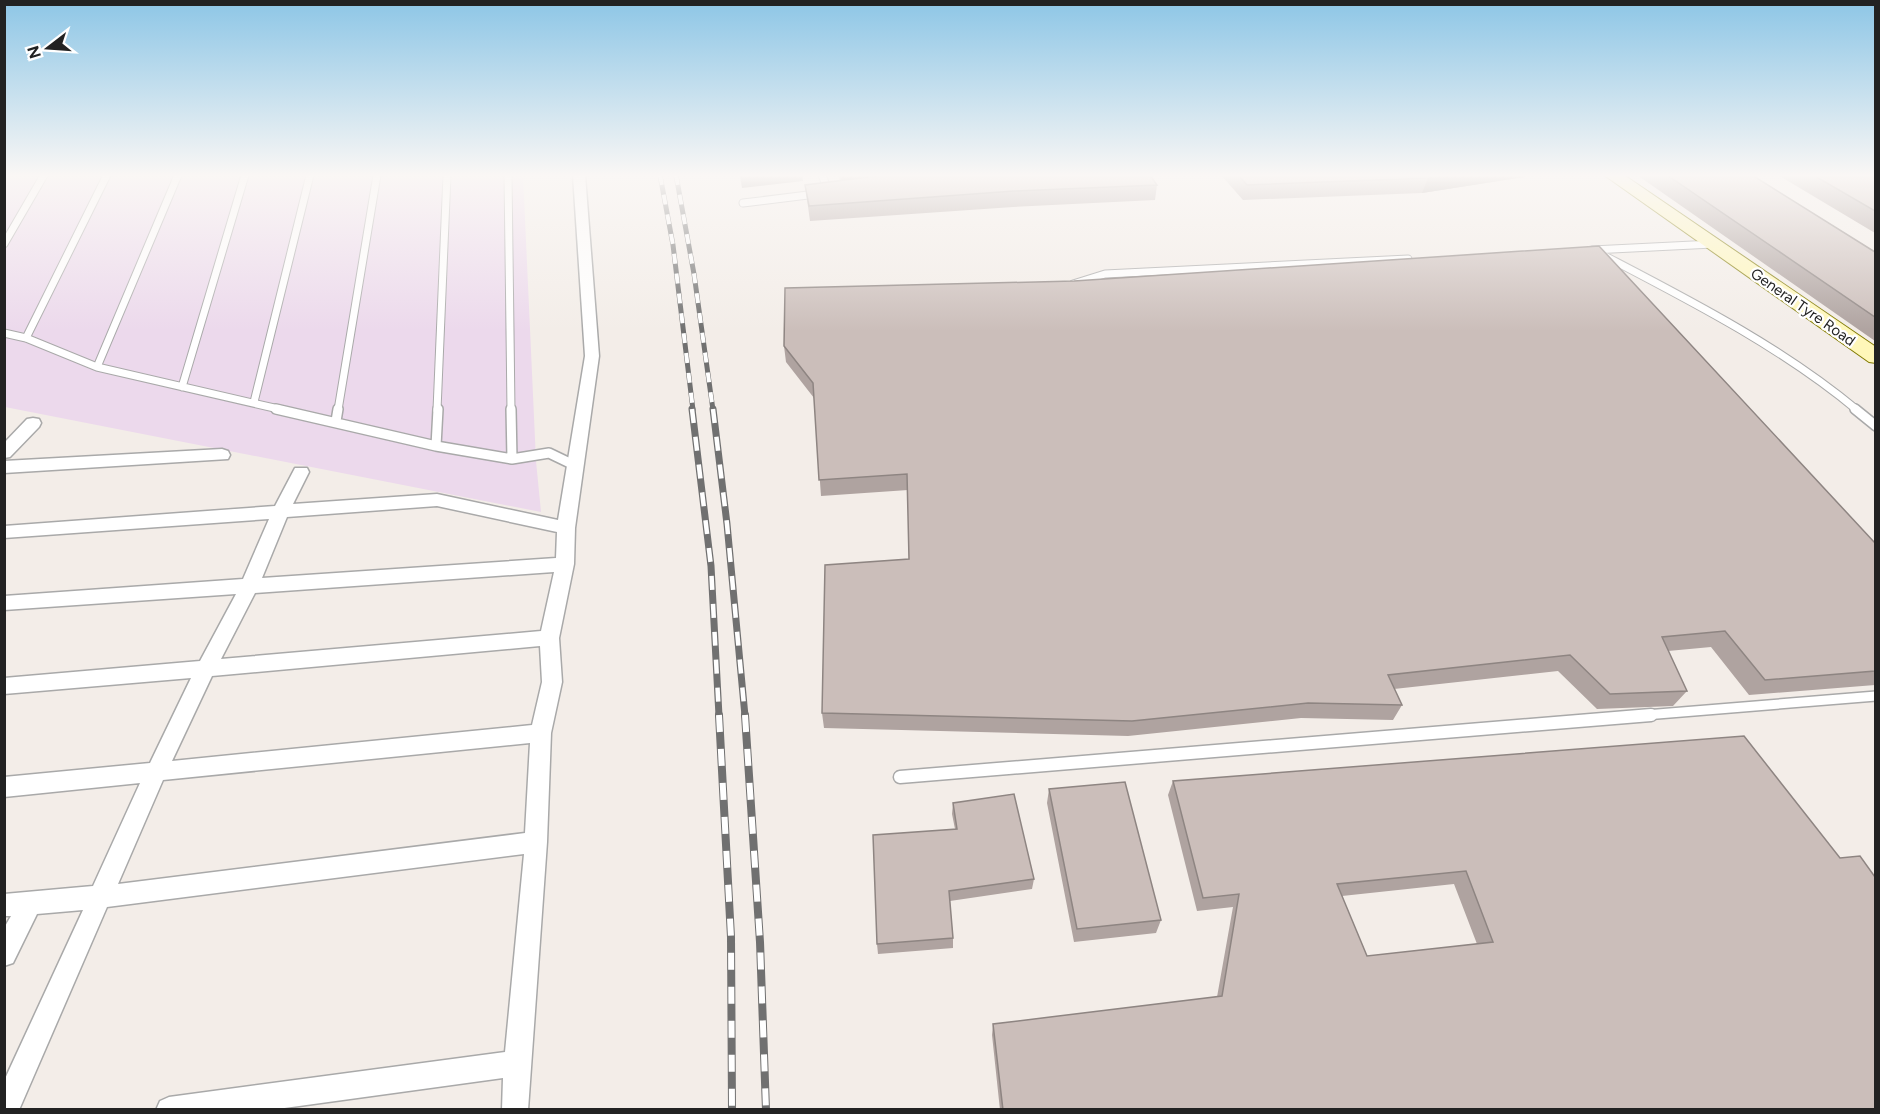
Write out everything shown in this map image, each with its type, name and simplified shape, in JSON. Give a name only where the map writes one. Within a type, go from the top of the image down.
[{"type":"street","points":[[515,1110],[536,842],[541,733],[552,682],[549,638],[565,564],[566,528],[592,357],[583,227]]},
{"type":"street","name":"General Tyre Road","points":[[1688,227],[1875,357]]},
{"type":"street","points":[[4,453],[33,423]]},
{"type":"street","points":[[4,467],[222,455]]},
{"type":"street","points":[[4,1110],[156,772],[205,670],[250,585],[280,511],[301,472]]},
{"type":"street","points":[[4,532],[437,500],[566,528]]},
{"type":"street","points":[[4,603],[565,564]]},
{"type":"street","points":[[4,686],[549,638]]},
{"type":"street","points":[[4,788],[541,733]]},
{"type":"street","points":[[4,905],[100,897],[536,842]]},
{"type":"street","points":[[4,954],[30,903]]},
{"type":"street","points":[[169,1110],[517,1063]]},
{"type":"lane","points":[[4,244],[14,227]]},
{"type":"lane","points":[[27,338],[81,227]]},
{"type":"lane","points":[[97,367],[156,227]]},
{"type":"lane","points":[[182,387],[230,227]]},
{"type":"lane","points":[[254,402],[297,227]]},
{"type":"lane","points":[[336,421],[368,227]]},
{"type":"lane","points":[[436,446],[445,227]]},
{"type":"lane","points":[[509,227],[512,459]]},
{"type":"lane","points":[[1582,251],[1713,244]]},
{"type":"lane","points":[[1594,250],[1749,334],[1856,408],[1875,426]]},
{"type":"lane","points":[[1064,287],[1105,274],[1415,259]]},
{"type":"lane","points":[[4,333],[27,338],[97,367],[182,387],[436,446],[512,459],[549,453],[576,466]]},
{"type":"lane","points":[[900,777],[1875,696]]},
{"type":"shaded area","points":[[4,227],[525,227],[536,461],[541,512],[5,407]]},
{"type":"building","points":[[1743,227],[1835,227],[1875,252],[1875,317]]},
{"type":"building","points":[[1599,246],[1875,543],[1875,671],[1765,680],[1725,631],[1662,637],[1687,691],[1610,694],[1570,655],[1388,675],[1402,705],[1308,703],[1132,721],[822,713],[825,565],[909,559],[907,474],[819,480],[813,383],[784,346],[785,288],[1074,281]]},
{"type":"building","points":[[1744,736],[1840,858],[1860,856],[1875,877],[1875,1110],[1003,1110],[993,1024],[1222,996],[1239,894],[1203,898],[1173,781]],"holes":[[[1466,871],[1493,942],[1367,956],[1337,884]]]},
{"type":"building","points":[[1125,782],[1161,920],[1077,929],[1049,789]]},
{"type":"building","points":[[1014,794],[1034,879],[949,891],[953,938],[877,944],[873,835],[957,829],[953,803]]},
{"type":"railway","points":[[670,227],[693,410]]},
{"type":"railway","points":[[685,227],[713,410]]},
{"type":"railway","points":[[692,409],[711,566],[719,716]]},
{"type":"railway","points":[[713,409],[727,524],[745,716]]},
{"type":"railway","points":[[719,715],[731,937],[732,1110]]},
{"type":"railway","points":[[745,715],[760,942],[766,1110]]}]
